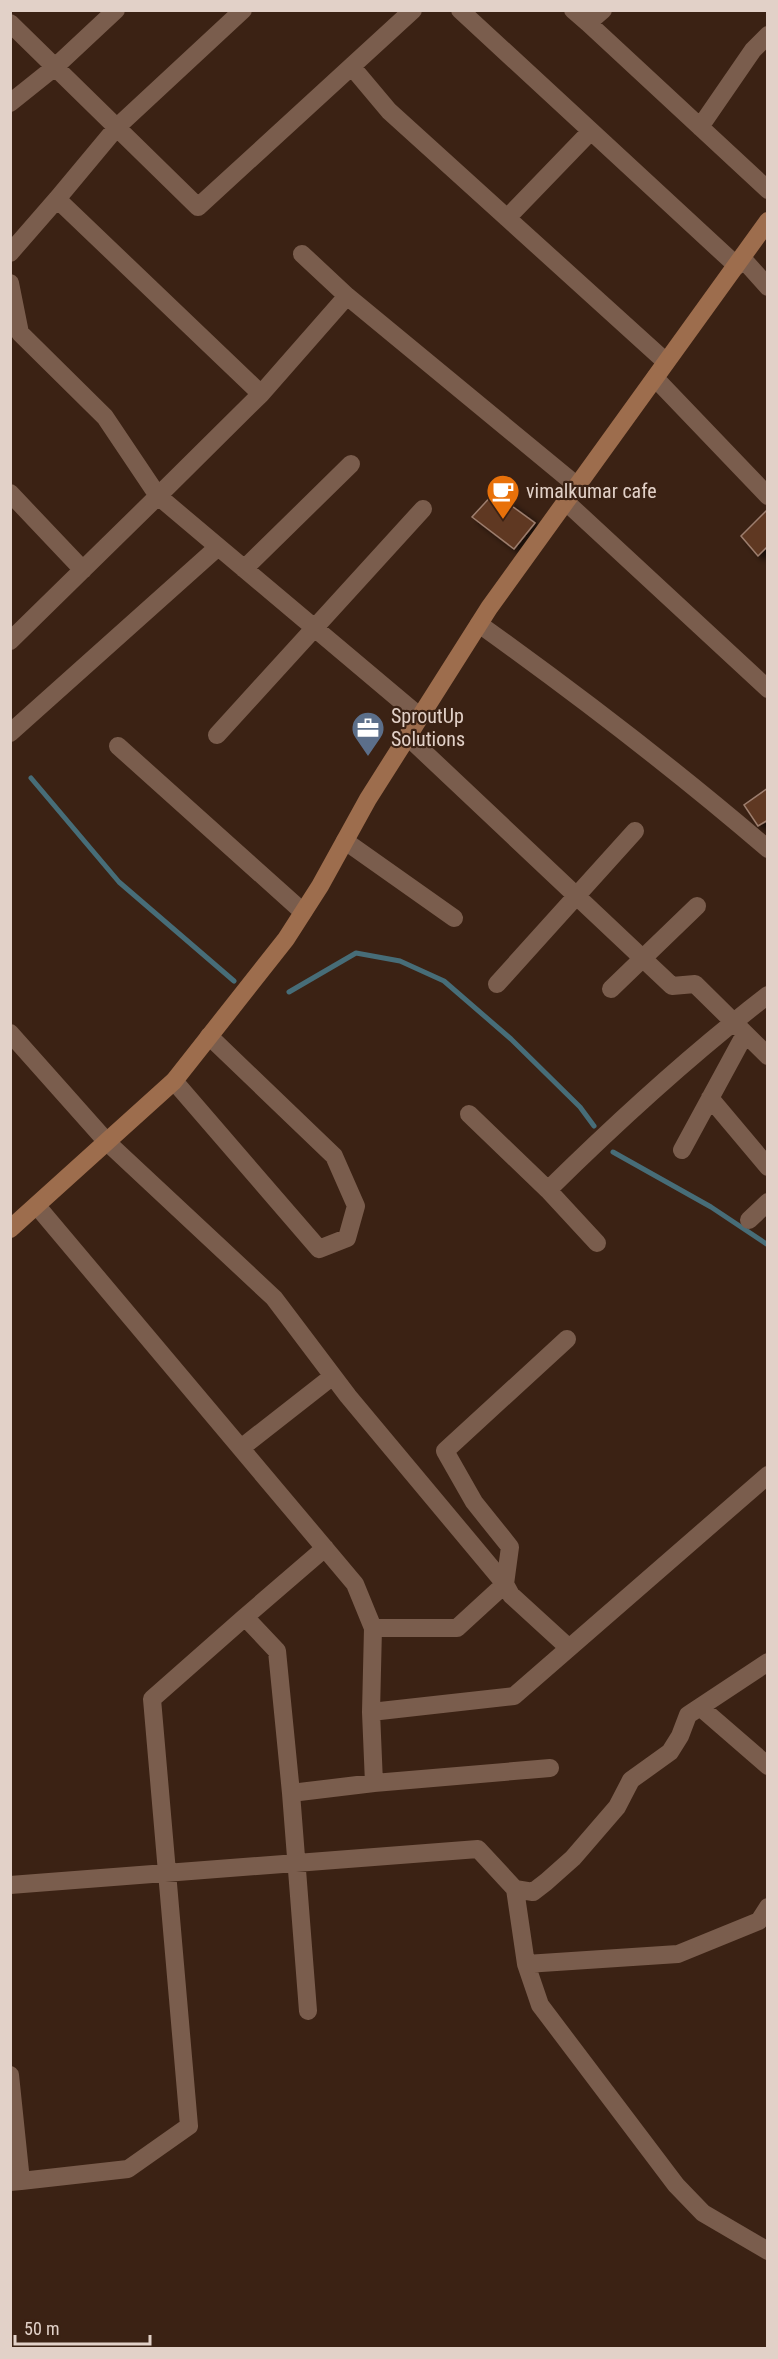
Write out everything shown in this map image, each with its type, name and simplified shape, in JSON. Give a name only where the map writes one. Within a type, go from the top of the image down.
[{"type":"main road","points":[[10,1229],[174,1081],[286,939],[419,716],[479,624],[576,485],[768,221]]},
{"type":"street","points":[[10,104],[55,67],[116,10]]},
{"type":"street","points":[[10,253],[117,127],[243,10]]},
{"type":"street","points":[[10,23],[198,207],[413,10]]},
{"type":"street","points":[[460,10],[591,131],[768,287]]},
{"type":"street","points":[[573,10],[768,190]]},
{"type":"street","points":[[588,23],[603,10]]},
{"type":"street","points":[[700,128],[753,50],[768,35]]},
{"type":"street","points":[[352,67],[389,111],[666,362]]},
{"type":"street","points":[[507,218],[591,131]]},
{"type":"street","points":[[57,199],[261,394]]},
{"type":"street","points":[[302,254],[347,296],[576,485]]},
{"type":"street","points":[[10,283],[20,333],[105,417],[158,496],[419,716]]},
{"type":"street","points":[[10,641],[261,394],[347,296]]},
{"type":"street","points":[[655,378],[768,496]]},
{"type":"street","points":[[244,569],[351,464]]},
{"type":"street","points":[[10,493],[83,570]]},
{"type":"street","points":[[565,501],[768,689]]},
{"type":"street","points":[[217,735],[423,509]]},
{"type":"street","points":[[10,733],[218,547]]},
{"type":"street","points":[[479,624],[582,698],[697,788],[768,849]]},
{"type":"street","points":[[407,736],[672,986],[695,984],[768,1056]]},
{"type":"street","points":[[118,746],[303,912]]},
{"type":"street","points":[[497,984],[635,831]]},
{"type":"street","points":[[345,841],[454,918]]},
{"type":"street","points":[[611,989],[697,906]]},
{"type":"street","points":[[548,1190],[603,1136],[739,1028],[768,995]]},
{"type":"street","points":[[681,1150],[710,1098],[739,1028]]},
{"type":"street","points":[[10,1033],[107,1142],[274,1298],[333,1376],[505,1584],[511,1595],[569,1648]]},
{"type":"street","points":[[174,1081],[319,1249],[347,1238],[356,1206],[334,1156],[209,1036]]},
{"type":"street","points":[[710,1098],[768,1167]]},
{"type":"street","points":[[469,1114],[548,1190],[597,1243]]},
{"type":"street","points":[[748,1220],[768,1202]]},
{"type":"street","points":[[38,1206],[355,1584],[372,1628],[370,1712],[374,1783]]},
{"type":"street","points":[[372,1628],[457,1628],[505,1584],[510,1547],[474,1502],[445,1451],[567,1339]]},
{"type":"street","points":[[241,1449],[333,1376]]},
{"type":"street","points":[[370,1712],[514,1696],[768,1475]]},
{"type":"street","points":[[10,2075],[16,2181],[128,2169],[189,2126],[169,1872],[152,1699],[325,1548]]},
{"type":"street","points":[[245,1617],[277,1651],[308,2011]]},
{"type":"street","points":[[515,1889],[532,1892],[573,1858],[617,1807],[631,1780],[670,1752],[680,1736],[688,1715],[768,1662]]},
{"type":"street","points":[[700,1707],[768,1766]]},
{"type":"street","points":[[291,1794],[374,1783],[550,1768]]},
{"type":"street","points":[[10,1885],[478,1849],[515,1889],[526,1964],[540,2005],[676,2185],[703,2213],[768,2251]]},
{"type":"street","points":[[526,1964],[678,1954],[759,1921],[768,1907]]},
{"type":"building","name":"vimalkumar cafe","points":[[494,493],[535,523],[514,549],[472,517]]},
{"type":"building","points":[[768,509],[768,546],[758,556],[741,536]]},
{"type":"building","points":[[768,788],[768,820],[758,826],[744,805]]},
{"type":"waterway","points":[[31,778],[119,882],[234,981]]},
{"type":"waterway","points":[[289,992],[356,953],[400,961],[444,981],[511,1039],[580,1107],[594,1126]]},
{"type":"waterway","points":[[613,1152],[711,1207],[768,1245]]},
{"type":"place","name":"vimalkumar cafe","points":[[503,520]]},
{"type":"place","name":"SproutUp Solutions","points":[[368,757]]}]
